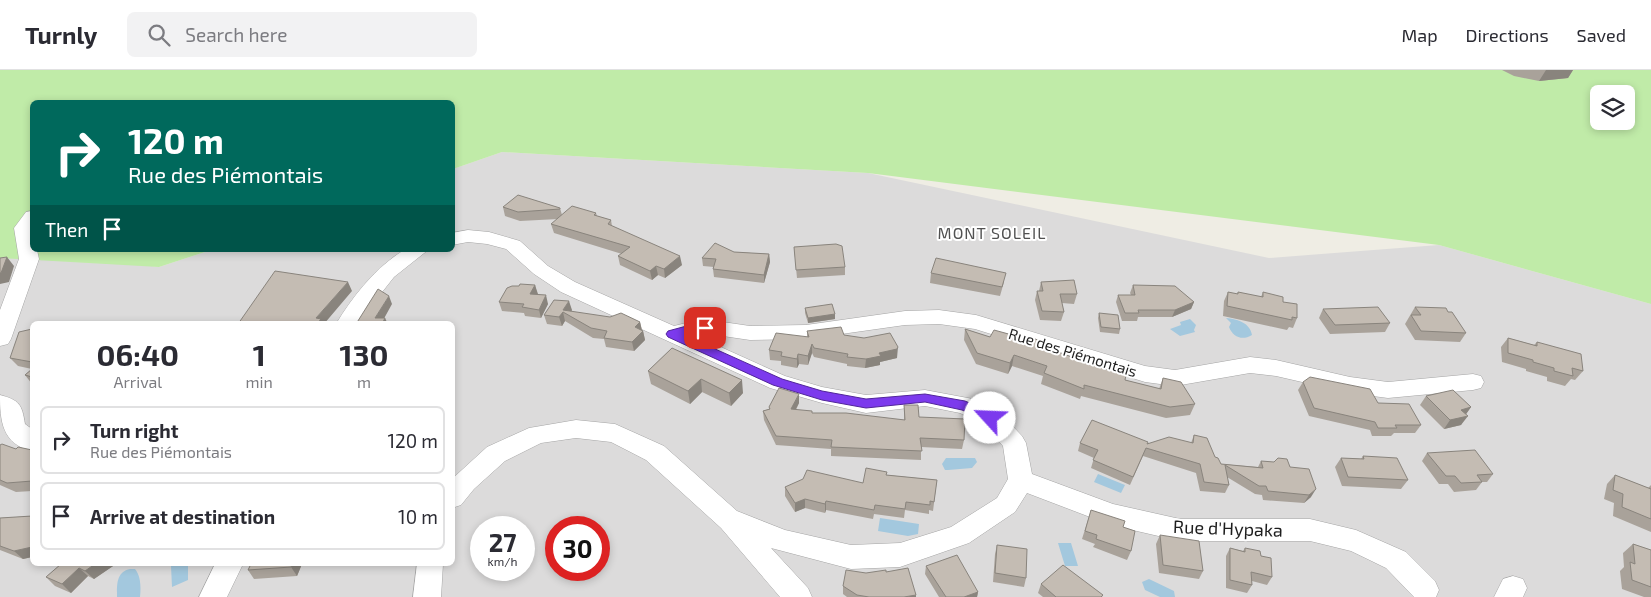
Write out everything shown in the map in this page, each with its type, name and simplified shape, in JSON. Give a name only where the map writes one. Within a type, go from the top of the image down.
[{"type":"street","points":[[0,339],[29,258],[23,228],[30,219]]},
{"type":"street","points":[[455,238],[468,236],[489,238],[513,245],[541,270],[568,287],[778,382],[822,395],[866,404],[925,398],[965,406],[990,418],[1014,443],[1021,480],[1006,505],[960,535],[900,555],[852,557],[783,541],[728,519]]},
{"type":"street","points":[[348,321],[369,290],[404,258],[414,252]]},
{"type":"street","name":"Rue des Piémontais","points":[[672,334],[701,328],[716,328],[750,333],[806,332],[905,318],[939,317],[976,322],[1145,374],[1175,378],[1250,365],[1276,368],[1350,385],[1388,390],[1473,382]]},
{"type":"street","points":[[0,404],[11,409],[14,428],[30,440]]},
{"type":"street","points":[[455,494],[465,482],[496,454],[537,434],[576,429],[615,434],[655,453],[728,519],[798,597]]},
{"type":"street","name":"Rue d'Hypaka","points":[[1021,480],[1112,514],[1180,530],[1310,530],[1356,541],[1396,560],[1425,590]]},
{"type":"street","points":[[213,597],[228,566]]},
{"type":"street","points":[[427,597],[430,566]]},
{"type":"shaded area","points":[[502,152],[868,173],[1269,258],[1439,245],[1651,304],[1651,597],[0,597],[0,230],[30,249],[30,252],[47,252],[159,267],[205,252],[455,252],[455,168]]},
{"type":"green space","points":[[0,70],[1651,70],[1651,304],[1439,245],[868,173],[502,152],[455,168],[455,100],[30,100],[30,252],[205,252],[159,267],[0,258]]},
{"type":"water","points":[[1226,318],[1243,322],[1249,327],[1252,335],[1245,338],[1235,336],[1229,327],[1231,323]]},
{"type":"water","points":[[1190,319],[1196,325],[1195,332],[1180,336],[1170,329],[1181,325],[1180,322]]},
{"type":"water","points":[[946,458],[975,458],[977,462],[972,468],[945,470],[942,464]]},
{"type":"water","points":[[1098,474],[1125,485],[1121,493],[1094,482]]},
{"type":"water","points":[[880,518],[919,524],[918,534],[908,536],[878,531]]},
{"type":"water","points":[[1058,543],[1071,543],[1078,566],[1065,566]]},
{"type":"water","points":[[171,566],[188,566],[188,580],[172,587]]},
{"type":"water","points":[[135,569],[138,575],[140,597],[117,597],[118,580],[122,573]]},
{"type":"water","points":[[1149,579],[1174,591],[1175,597],[1160,597],[1145,590],[1142,582]]},
{"type":"building","points":[[518,195],[560,209],[518,212],[503,207]]},
{"type":"building","points":[[572,206],[596,213],[594,215],[611,220],[608,224],[680,256],[664,269],[656,266],[650,271],[618,256],[630,247],[551,224]]},
{"type":"building","points":[[715,243],[734,252],[769,254],[764,275],[713,269],[716,259],[702,258]]},
{"type":"building","points":[[836,244],[842,246],[845,267],[796,270],[794,247]]},
{"type":"building","points":[[7,257],[1,273],[0,273],[0,258]]},
{"type":"building","points":[[936,258],[1006,273],[1002,287],[931,273]]},
{"type":"building","points":[[275,271],[348,282],[316,318],[321,319],[319,321],[240,321]]},
{"type":"building","points":[[1074,280],[1077,294],[1060,294],[1064,312],[1042,311],[1037,291],[1043,291],[1041,282]]},
{"type":"building","points":[[520,284],[535,285],[530,294],[546,295],[539,310],[522,307],[524,304],[499,302],[507,288],[519,286]]},
{"type":"building","points":[[1133,285],[1175,286],[1194,302],[1175,310],[1138,310],[1139,313],[1125,313],[1118,295],[1135,295]]},
{"type":"building","points":[[378,289],[389,296],[375,318],[385,318],[384,321],[358,321]]},
{"type":"building","points":[[1228,292],[1263,297],[1263,292],[1283,297],[1283,302],[1297,304],[1297,318],[1292,317],[1292,320],[1227,306]]},
{"type":"building","points":[[554,300],[569,301],[563,310],[610,317],[621,313],[640,322],[635,327],[643,331],[632,342],[604,338],[607,331],[591,328],[563,312],[559,317],[544,315]]},
{"type":"building","points":[[832,304],[835,314],[808,318],[805,308]]},
{"type":"building","points":[[1378,307],[1390,323],[1335,325],[1323,309]]},
{"type":"building","points":[[1415,307],[1446,308],[1448,312],[1452,312],[1466,333],[1421,331],[1411,315],[1421,315]]},
{"type":"building","points":[[1099,313],[1118,315],[1120,329],[1101,327]]},
{"type":"building","points":[[841,327],[844,335],[864,338],[890,333],[898,347],[897,349],[879,353],[881,356],[866,359],[847,357],[848,354],[814,348],[812,344],[808,356],[798,354],[797,359],[781,356],[782,352],[769,350],[776,333],[809,337],[807,331]]},
{"type":"building","points":[[30,329],[30,362],[10,358],[19,332]]},
{"type":"building","points":[[965,329],[990,337],[994,330],[1034,341],[1035,339],[1049,344],[1047,348],[1108,370],[1110,366],[1127,370],[1125,380],[1161,389],[1163,378],[1181,382],[1195,404],[1170,407],[1084,385],[1084,389],[1044,373],[1047,366],[1014,355],[1010,363],[977,353]]},
{"type":"building","points":[[1508,338],[1537,346],[1537,342],[1581,354],[1583,371],[1572,368],[1573,376],[1554,371],[1554,368],[1533,362],[1533,360],[1508,353]]},
{"type":"building","points":[[672,348],[742,380],[729,393],[701,379],[688,391],[648,371]]},
{"type":"building","points":[[1310,377],[1370,389],[1378,403],[1409,404],[1421,425],[1395,425],[1397,428],[1378,428],[1375,422],[1314,408],[1303,382]]},
{"type":"building","points":[[779,388],[799,394],[791,409],[812,411],[812,413],[846,413],[905,420],[904,405],[918,405],[919,417],[965,419],[964,440],[920,438],[922,451],[831,447],[832,440],[776,436],[763,411],[770,409],[769,407]]},
{"type":"building","points":[[1453,390],[1471,407],[1461,410],[1468,416],[1450,420],[1426,396]]},
{"type":"building","points":[[1092,420],[1148,442],[1147,444],[1169,437],[1193,443],[1194,435],[1207,438],[1215,457],[1218,458],[1221,464],[1263,468],[1261,461],[1274,462],[1278,458],[1287,459],[1290,467],[1309,469],[1316,489],[1309,495],[1268,491],[1266,486],[1259,486],[1225,465],[1229,485],[1204,482],[1200,464],[1146,448],[1133,477],[1093,460],[1098,450],[1080,443]]},
{"type":"building","points":[[0,445],[16,449],[18,447],[30,450],[30,481],[7,483],[0,480]]},
{"type":"building","points":[[1475,450],[1493,474],[1477,475],[1482,482],[1461,483],[1455,476],[1446,476],[1427,453]]},
{"type":"building","points":[[1363,456],[1397,458],[1408,480],[1348,477],[1341,458],[1364,459]]},
{"type":"building","points":[[866,468],[887,472],[886,475],[937,480],[934,502],[930,501],[930,505],[906,502],[905,509],[875,505],[874,510],[826,501],[825,504],[805,499],[795,503],[785,487],[803,479],[807,470],[863,483]]},
{"type":"building","points":[[1615,475],[1651,489],[1651,519],[1622,507],[1623,494],[1613,490]]},
{"type":"building","points":[[1091,510],[1125,521],[1123,527],[1135,531],[1131,551],[1096,539],[1097,535],[1085,531]]},
{"type":"building","points":[[30,516],[30,547],[14,551],[0,546],[0,518]]},
{"type":"building","points":[[1160,535],[1199,541],[1203,571],[1163,565]]},
{"type":"building","points":[[1633,544],[1651,550],[1651,587],[1632,580],[1630,562],[1635,564]]},
{"type":"building","points":[[997,545],[1027,549],[1026,578],[995,573]]},
{"type":"building","points":[[1230,548],[1245,552],[1245,548],[1260,551],[1261,556],[1271,558],[1272,577],[1251,572],[1252,585],[1230,580]]},
{"type":"building","points":[[957,555],[978,592],[964,597],[946,597],[926,566]]},
{"type":"building","points":[[1063,565],[1103,595],[1101,597],[1056,597],[1041,584]]},
{"type":"building","points":[[59,566],[92,566],[85,571],[79,568],[62,584],[46,577]]},
{"type":"building","points":[[250,566],[292,566],[291,567],[248,570]]},
{"type":"building","points":[[908,568],[916,595],[869,597],[857,595],[843,586],[846,570],[866,573]]},
{"type":"district","name":"MONT SOLEIL","points":[[992,232]]},
{"type":"route","points":[[705,328],[694,328],[672,334],[778,382],[822,395],[866,404],[925,398],[965,406],[990,418]]}]
